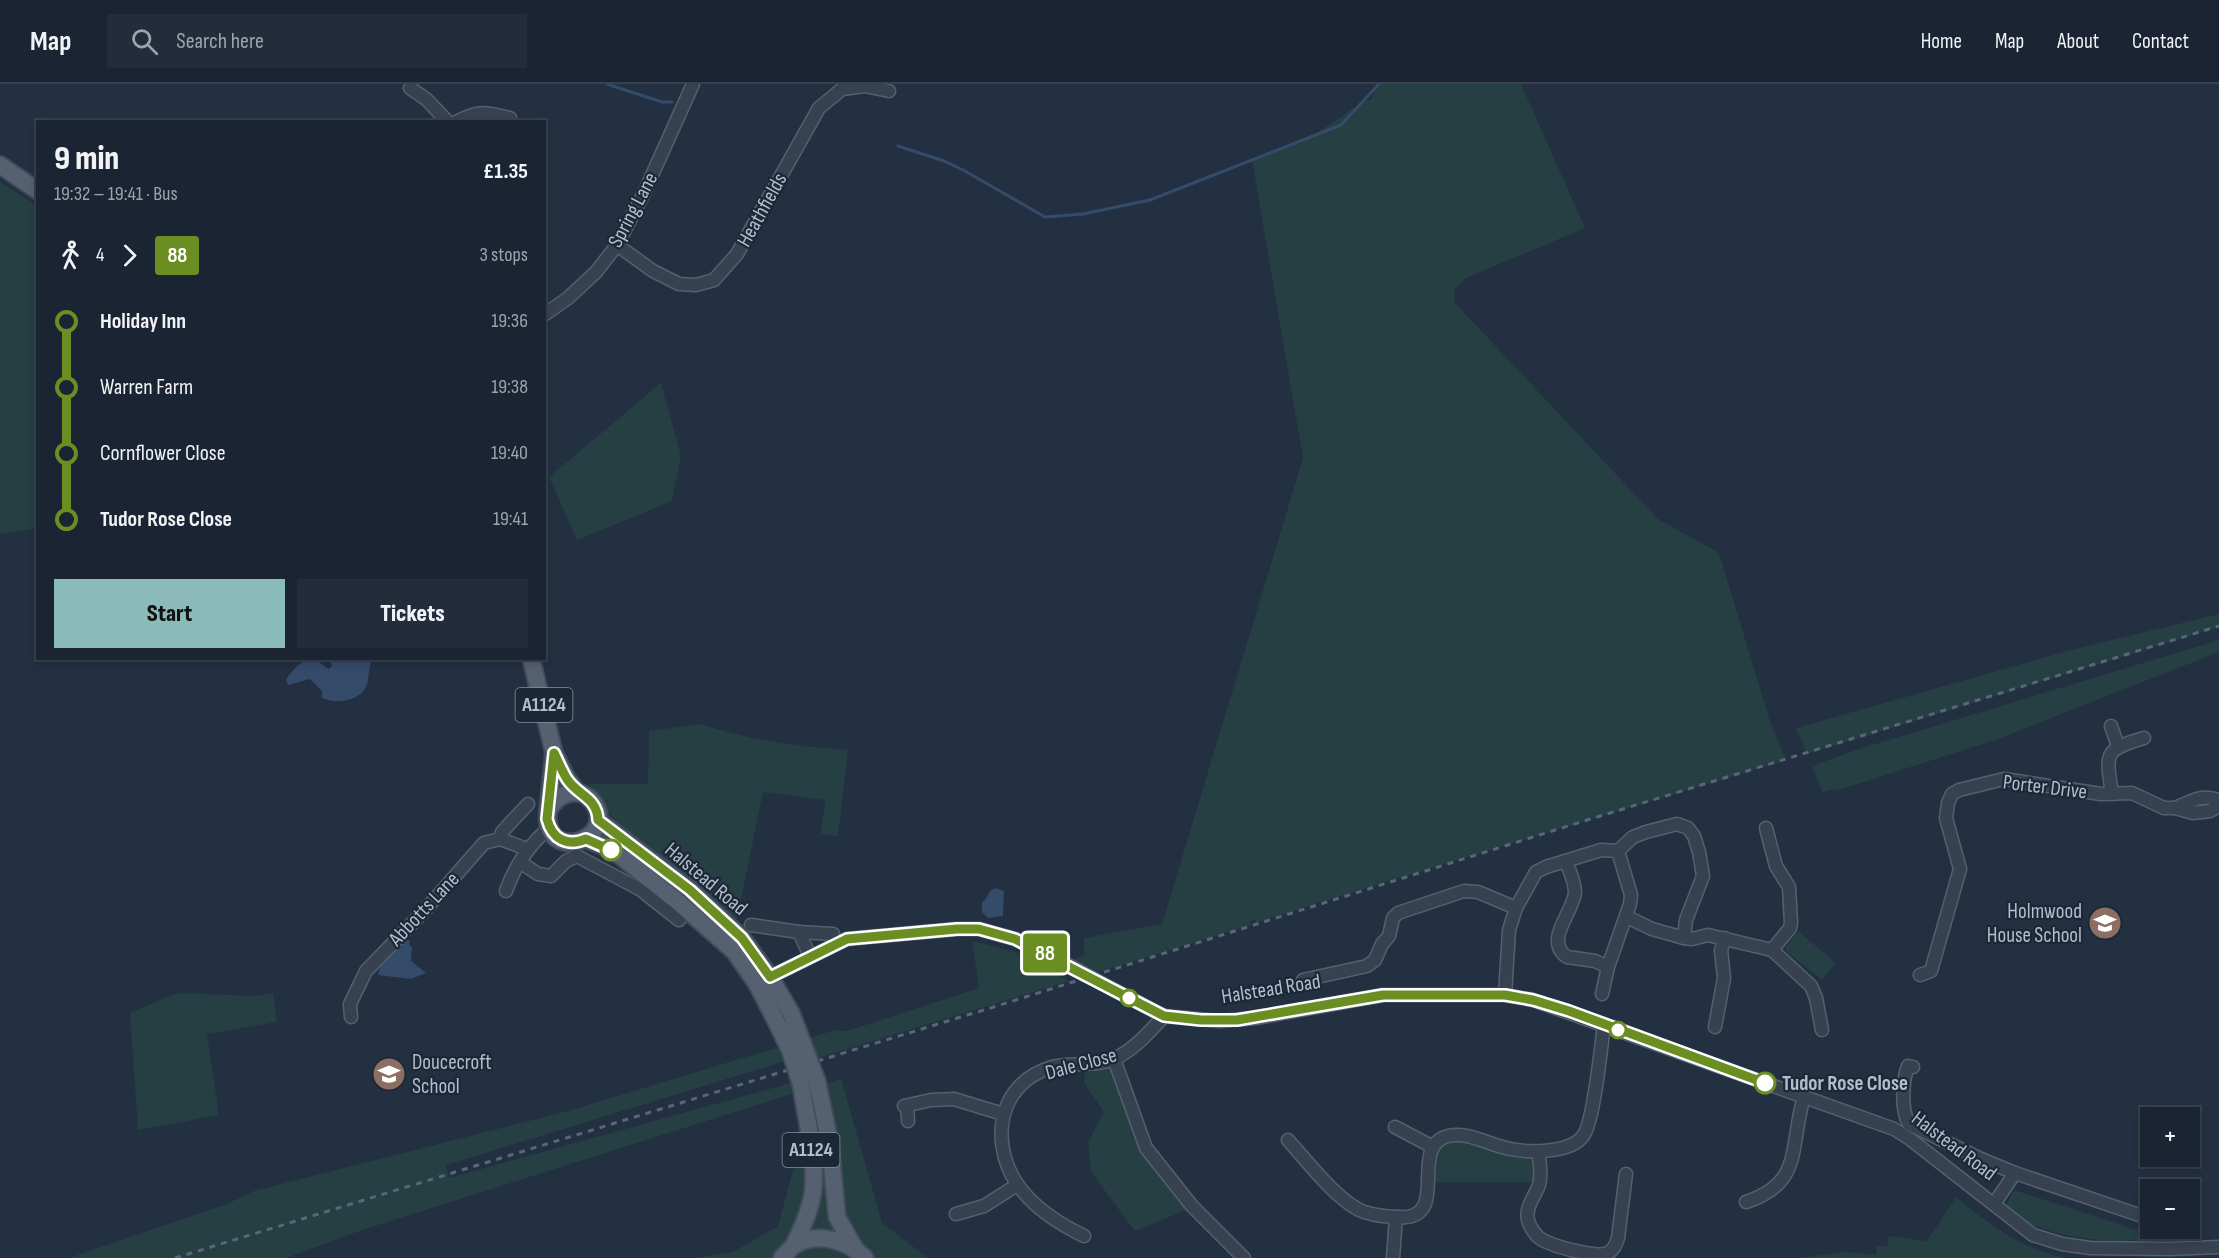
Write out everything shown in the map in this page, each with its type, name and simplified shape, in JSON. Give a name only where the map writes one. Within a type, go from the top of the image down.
[{"type":"main road","points":[[0,165],[36,190]]},
{"type":"main road","name":"A1124","points":[[531,660],[554,753],[567,780],[578,793]]},
{"type":"main road","name":"A1124","points":[[548,811],[554,753]]},
{"type":"main road","points":[[570,792],[578,793],[588,797],[594,804],[598,820],[593,833],[586,839],[578,843],[569,843],[560,840],[549,828],[548,811],[552,802],[561,795],[570,792]]},
{"type":"main road","name":"Halstead Road","points":[[598,820],[690,890],[742,938],[770,977],[791,1013],[809,1083],[830,1143],[837,1217],[860,1253]]},
{"type":"main road","name":"Halstead Road","points":[[586,839],[613,850],[735,952],[757,984],[809,1083],[813,1191],[807,1217],[794,1245],[782,1258]]},
{"type":"main road","points":[[794,1245],[805,1241],[829,1239],[860,1253]]},
{"type":"street","name":"Spring Lane","points":[[546,314],[568,298],[596,272],[617,245],[644,193],[693,84]]},
{"type":"street","name":"Heathfields","points":[[617,245],[653,270],[679,284],[696,285],[714,280],[737,254],[819,108],[842,89],[852,86],[889,91]]},
{"type":"street","points":[[410,88],[426,99],[446,120]]},
{"type":"street","points":[[460,120],[473,113],[488,113],[510,118]]},
{"type":"street","points":[[2111,726],[2118,746]]},
{"type":"street","points":[[2112,794],[2108,759],[2112,751],[2118,746],[2144,738]]},
{"type":"street","name":"Porter Drive","points":[[1928,975],[1960,869],[1946,818],[1952,794],[1959,790],[2004,779],[2101,794],[2132,793],[2164,808],[2175,808],[2193,813],[2210,811],[2219,806]]},
{"type":"street","points":[[2175,808],[2193,799],[2208,797],[2219,800]]},
{"type":"street","points":[[527,849],[500,839],[502,832],[528,804]]},
{"type":"street","points":[[1505,995],[1509,930],[1516,908],[1536,872],[1601,850],[1618,851],[1633,837],[1677,824],[1688,828],[1696,844],[1703,876],[1686,920],[1684,938]]},
{"type":"street","points":[[506,891],[527,849],[549,828]]},
{"type":"street","points":[[1766,828],[1776,866],[1789,887],[1791,923],[1790,928],[1772,950]]},
{"type":"street","name":"Abbotts Lane","points":[[351,1017],[350,1005],[366,971],[426,909],[484,843],[500,839]]},
{"type":"street","points":[[1602,994],[1608,967],[1627,917],[1631,894],[1618,851]]},
{"type":"street","points":[[520,862],[538,874],[551,876],[566,861],[577,855],[641,890],[679,920]]},
{"type":"street","points":[[1566,861],[1575,891],[1558,938],[1559,948],[1567,957],[1595,961],[1608,967]]},
{"type":"street","points":[[1303,980],[1367,966],[1375,960],[1382,944],[1389,936],[1393,918],[1398,913],[1464,891],[1492,896],[1516,908]]},
{"type":"street","points":[[1627,917],[1653,929],[1684,938],[1692,939],[1708,935],[1772,950],[1812,986],[1822,1030]]},
{"type":"street","points":[[751,925],[833,934]]},
{"type":"street","name":"Halstead Road","points":[[770,977],[847,939],[979,929],[1015,939],[1164,1016],[1201,1020],[1237,1020],[1383,995],[1505,995],[1533,1000],[1894,1129],[2033,1234],[2062,1244],[2170,1254],[2219,1247]]},
{"type":"street","points":[[799,932],[810,956]]},
{"type":"street","points":[[1715,1027],[1725,970],[1721,951],[1725,938]]},
{"type":"street","name":"Dale Close","points":[[1084,1236],[1050,1217],[1017,1185],[1005,1160],[1001,1139],[1003,1114],[1010,1096],[1028,1080],[1053,1067],[1114,1059],[1140,1043],[1164,1016]]},
{"type":"street","points":[[1288,1140],[1347,1202],[1365,1212],[1411,1218],[1420,1212],[1425,1203],[1432,1147],[1446,1136],[1456,1134],[1508,1149],[1538,1152],[1574,1143],[1581,1139],[1586,1131],[1604,1025]]},
{"type":"street","points":[[1114,1059],[1146,1148],[1192,1206],[1244,1258]]},
{"type":"street","name":"Halstead Road","points":[[1913,1067],[1908,1066],[1905,1075],[1905,1117],[1909,1124],[2015,1173],[2140,1215]]},
{"type":"street","points":[[1746,1202],[1774,1190],[1787,1173],[1792,1156],[1797,1119],[1804,1097]]},
{"type":"street","points":[[908,1121],[905,1106],[931,1100],[954,1099],[1003,1114]]},
{"type":"street","points":[[1395,1127],[1432,1147]]},
{"type":"street","points":[[1538,1152],[1540,1182],[1528,1207],[1529,1222],[1539,1237],[1583,1254],[1598,1256],[1609,1253],[1615,1247],[1626,1174]]},
{"type":"street","name":"Halstead Road","points":[[1994,1204],[2015,1173]]},
{"type":"street","points":[[956,1214],[984,1206],[1017,1185]]},
{"type":"street","points":[[1393,1258],[1396,1217]]},
{"type":"green space","points":[[1378,84],[1521,84],[1585,228],[1466,278],[1455,289],[1454,302],[1658,519],[1719,553],[1770,721],[1786,760],[1256,923],[1255,920],[1250,921],[1251,925],[1098,972],[1074,959],[1084,956],[1084,938],[1162,924],[1303,458],[1252,160],[1314,135],[1371,99]]},
{"type":"green space","points":[[0,182],[36,205],[36,528],[0,534]]},
{"type":"green space","points":[[661,383],[681,456],[672,501],[577,540],[549,477]]},
{"type":"green space","points":[[2219,614],[2219,627],[1807,754],[1796,728],[2067,651]]},
{"type":"green space","points":[[2219,640],[2219,652],[1995,740],[1836,791],[1834,789],[1822,792],[1812,766],[1859,749]]},
{"type":"green space","points":[[701,724],[773,742],[848,750],[838,836],[821,834],[825,800],[763,792],[737,920],[625,831],[603,806],[600,797],[589,784],[648,784],[649,731]]},
{"type":"green space","points":[[1798,931],[1836,963],[1822,980],[1786,951],[1786,947]]},
{"type":"green space","points":[[972,942],[1016,952],[1069,981],[818,1058],[815,1052],[446,1165],[449,1178],[791,1083],[792,1094],[362,1230],[286,1258],[69,1258],[227,1204],[254,1191],[568,1111],[835,1030],[847,1031],[979,988]]},
{"type":"green space","points":[[177,993],[256,996],[273,993],[277,1022],[207,1034],[219,1115],[138,1130],[130,1013]]},
{"type":"green space","points":[[1109,1064],[1141,1146],[1189,1209],[1135,1231],[1091,1172],[1088,1142],[1104,1112],[1084,1083],[1085,1069]]},
{"type":"green space","points":[[841,1078],[882,1223],[928,1258],[694,1258],[733,1252],[778,1226],[796,1159],[800,1096]]},
{"type":"green space","points":[[1455,1139],[1532,1158],[1535,1167],[1532,1182],[1432,1182],[1438,1151]]},
{"type":"green space","points":[[2014,1190],[2133,1230],[2140,1230],[2140,1239],[2190,1239],[2130,1241],[2071,1236],[2029,1223],[2005,1207]]},
{"type":"green space","points":[[1956,1197],[1993,1226],[2020,1242],[2065,1258],[1796,1258],[1846,1252],[1876,1255],[1877,1246],[1887,1246],[1889,1236],[1927,1241]]},
{"type":"water","points":[[308,660],[319,662],[329,669],[332,666],[330,660],[373,660],[366,687],[352,699],[334,701],[322,698],[322,691],[310,679],[288,685],[286,680],[295,668]]},
{"type":"water","points":[[995,888],[1004,891],[1003,916],[988,918],[982,912],[982,902]]},
{"type":"water","points":[[405,937],[410,941],[409,945],[412,947],[411,961],[426,973],[411,979],[378,975],[381,964]]},
{"type":"waterway","points":[[607,84],[662,102],[672,102]]},
{"type":"waterway","points":[[898,146],[944,161],[965,171],[1045,217],[1083,214],[1150,200],[1341,125],[1379,84]]},
{"type":"railway","points":[[175,1258],[1000,1005],[1584,821],[2219,626]]},
{"type":"bus line","name":"88","points":[[611,850],[586,839],[578,843],[560,840],[549,828],[547,819],[554,753],[567,780],[578,793],[588,797],[594,804],[598,812],[598,820],[690,890],[742,938],[770,977],[847,939],[979,929],[1015,939],[1164,1016],[1201,1020],[1237,1020],[1383,995],[1505,995],[1533,1000],[1569,1011],[1765,1083]]},
{"type":"place","name":"Holmwood House School","points":[[2105,923]]},
{"type":"place","name":"Doucecroft School","points":[[389,1074]]},
{"type":"place","name":"Tudor Rose Close","points":[[1765,1083]]}]
